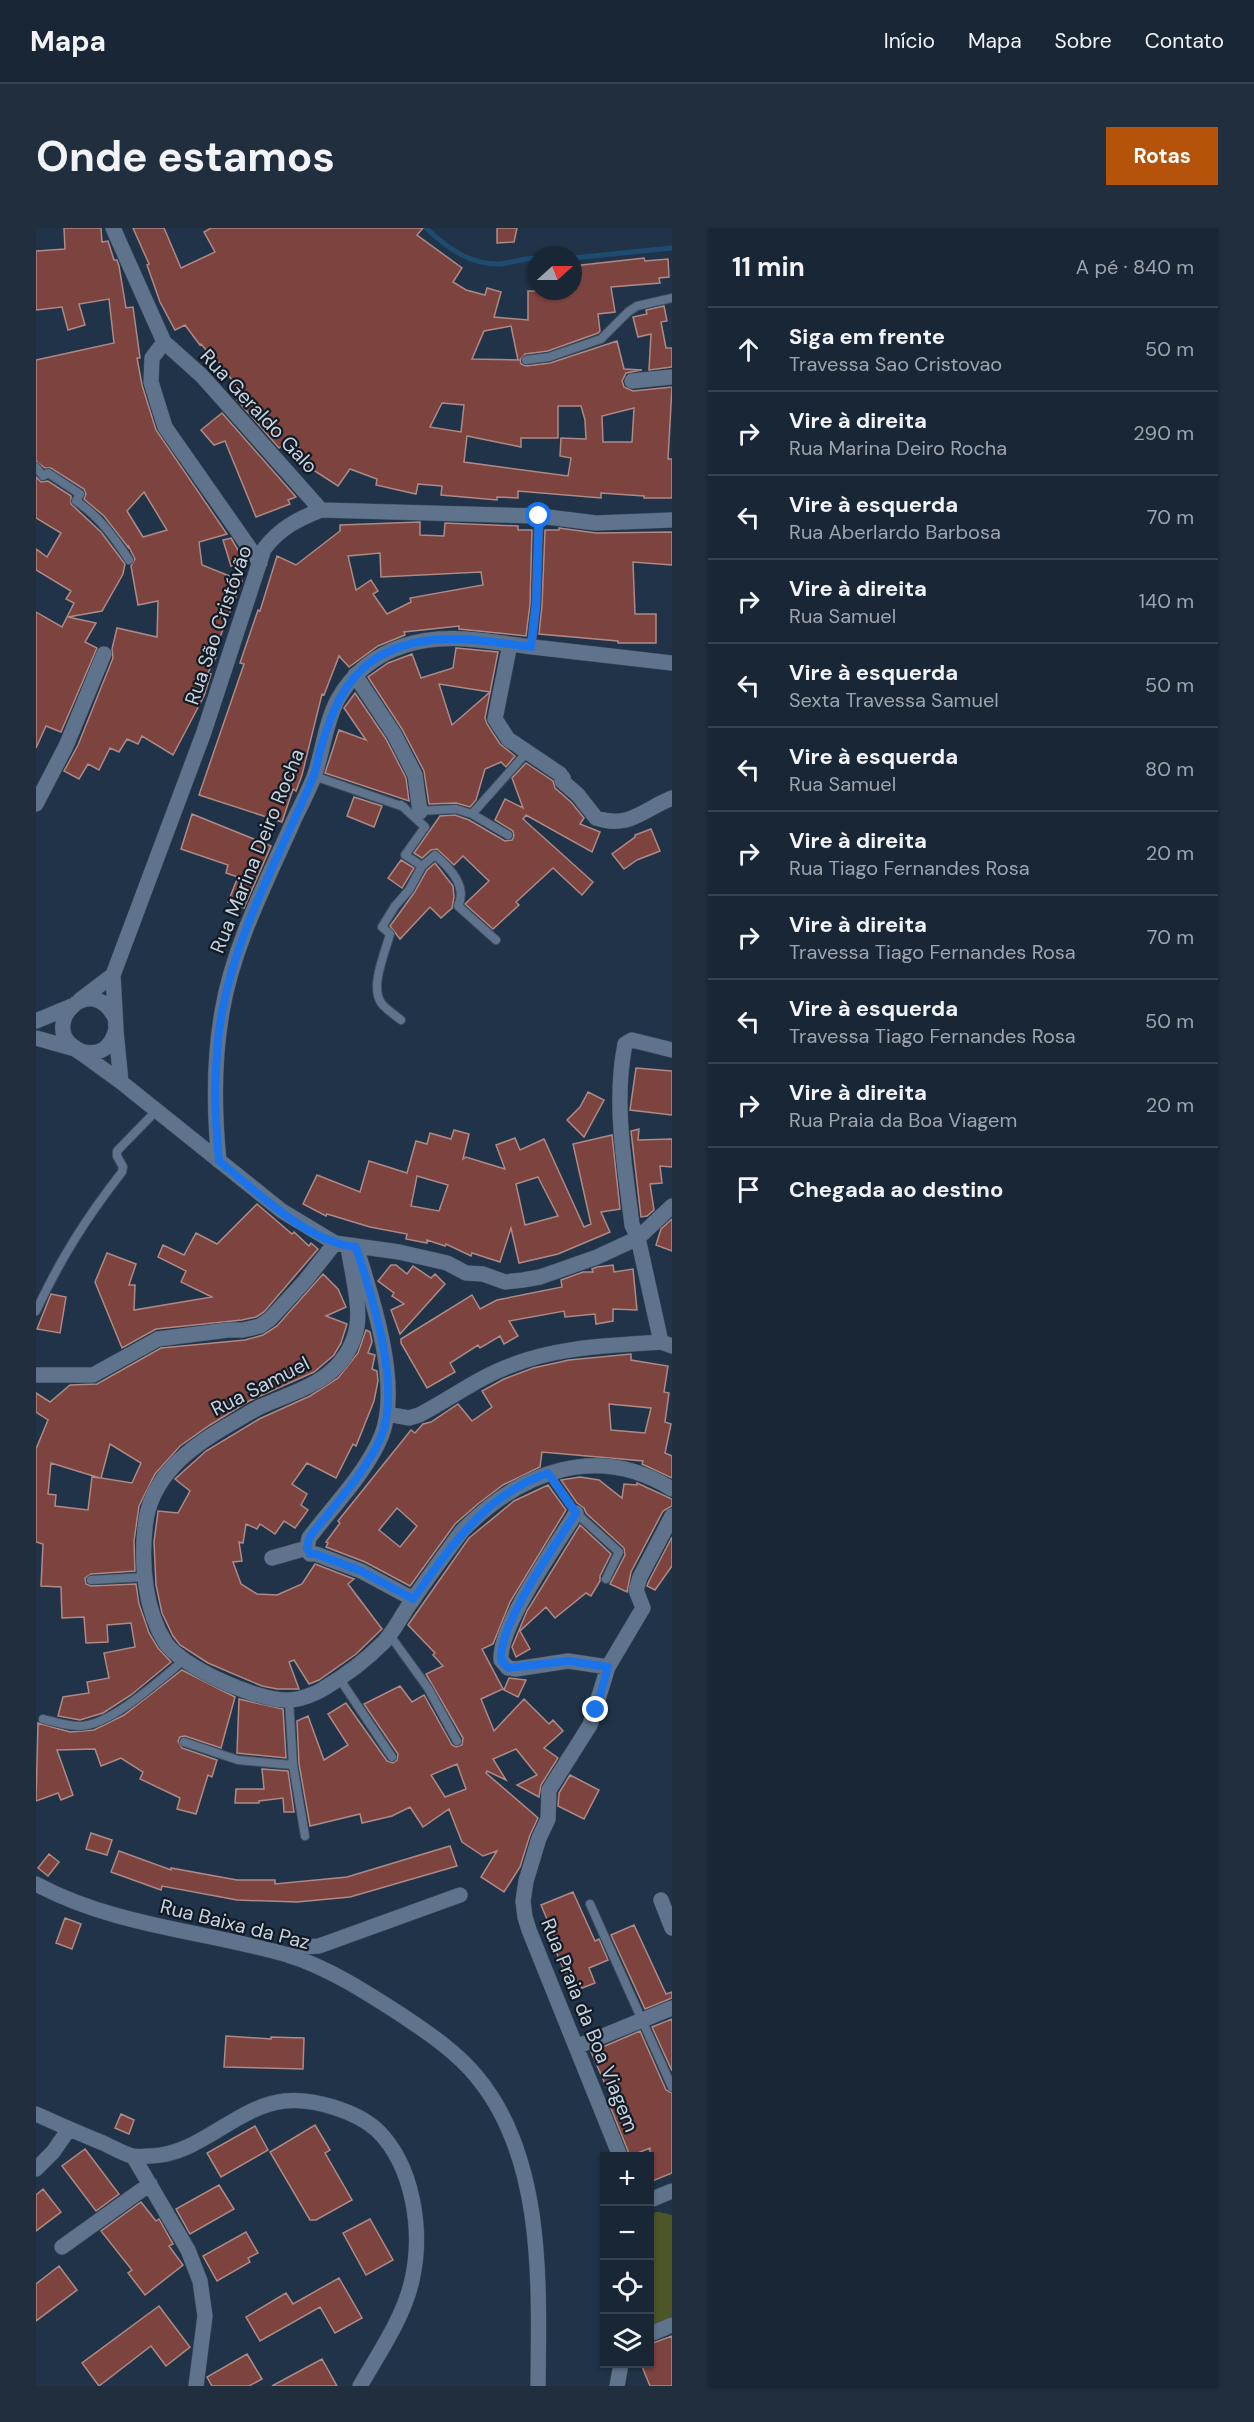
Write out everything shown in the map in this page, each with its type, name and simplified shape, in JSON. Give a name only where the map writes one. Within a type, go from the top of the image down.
[{"type":"street","points":[[113,228],[164,342],[152,358],[151,382],[165,427],[260,563]]},
{"type":"street","name":"Rua Geraldo Galo","points":[[164,342],[202,376],[321,510]]},
{"type":"street","points":[[632,381],[672,377]]},
{"type":"street","name":"Rua São Cristóvão","points":[[121,1082],[113,975],[197,754],[264,549],[273,537],[293,522],[321,510],[539,516],[596,523],[672,520]]},
{"type":"street","name":"Rua Marina Deiro Rocha","points":[[219,1161],[214,1086],[222,1010],[237,956],[255,908],[314,776],[321,745],[337,700],[355,675],[373,660],[395,649],[440,638],[672,663]]},
{"type":"street","points":[[510,644],[495,719],[508,739],[560,774],[563,778],[562,782],[578,795],[596,818],[621,823],[672,798]]},
{"type":"street","points":[[36,804],[66,746],[104,654]]},
{"type":"street","points":[[355,675],[394,734],[415,775],[420,812]]},
{"type":"street","points":[[113,975],[75,1004],[63,1020],[63,1028],[69,1044],[121,1082],[282,1211],[346,1245],[399,1252],[447,1263],[466,1273],[483,1274],[505,1282],[540,1277],[597,1257],[638,1238],[672,1206]]},
{"type":"street","points":[[36,1021],[75,1004],[96,1000],[111,1010],[115,1024],[109,1044],[93,1053],[36,1038]]},
{"type":"street","points":[[387,1414],[409,1418],[419,1415],[487,1376],[533,1357],[574,1349],[667,1344],[638,1238],[632,1225],[620,1134],[621,1061],[625,1044],[637,1040],[672,1050]]},
{"type":"street","points":[[36,1375],[93,1375],[158,1340],[260,1326],[270,1319],[305,1281],[346,1245]]},
{"type":"street","points":[[346,1245],[378,1320],[387,1379],[387,1414],[382,1434],[374,1451],[309,1538],[307,1548],[310,1554],[316,1554],[361,1571],[413,1599]]},
{"type":"street","name":"Rua Samuel","points":[[289,1701],[245,1692],[213,1678],[175,1653],[165,1642],[152,1614],[145,1578],[145,1526],[151,1502],[163,1478],[187,1451],[260,1407],[309,1388],[328,1375],[343,1360],[352,1345],[357,1328],[357,1305],[346,1245]]},
{"type":"street","points":[[289,1701],[321,1690],[349,1673],[390,1634],[462,1531],[497,1499],[534,1478],[548,1473],[597,1465],[628,1468],[672,1489]]},
{"type":"street","points":[[576,1513],[519,1608],[503,1642],[501,1660],[508,1668],[568,1661],[608,1667]]},
{"type":"street","name":"Rua Praia da Boa Viagem","points":[[618,2152],[525,1917],[523,1901],[526,1881],[539,1838],[548,1819],[549,1790],[590,1725],[608,1667],[643,1608],[636,1590],[640,1577],[672,1516]]},
{"type":"street","points":[[272,1558],[307,1548]]},
{"type":"street","name":"Rua Baixa da Paz","points":[[36,1884],[61,1897],[126,1919],[205,1934],[290,1956],[320,1968],[388,2007],[433,2037],[476,2075],[501,2110],[520,2161],[532,2215],[538,2284],[538,2386]]},
{"type":"street","points":[[290,1956],[301,1947],[319,1946],[460,1895]]},
{"type":"street","points":[[661,1900],[672,1928]]},
{"type":"street","points":[[319,1946],[320,1968]]},
{"type":"street","points":[[576,2048],[672,2008]]},
{"type":"street","points":[[36,2114],[133,2156],[154,2156],[190,2145],[244,2114],[264,2105],[284,2101],[321,2103],[358,2116],[376,2130],[391,2146],[408,2186],[416,2240],[416,2260],[412,2282],[402,2309],[360,2386]]},
{"type":"street","points":[[36,2169],[53,2152],[69,2128]]},
{"type":"street","points":[[133,2156],[188,2250],[204,2296],[205,2316],[196,2386]]},
{"type":"street","points":[[62,2247],[150,2184]]},
{"type":"street","points":[[654,2198],[672,2191]]},
{"type":"street","points":[[654,2332],[672,2325]]},
{"type":"street","points":[[617,2386],[620,2368]]},
{"type":"lane","points":[[526,360],[549,357],[601,339],[637,306],[672,298]]},
{"type":"lane","points":[[36,467],[43,476],[48,473],[80,494],[76,501],[93,512],[113,535],[129,560]]},
{"type":"lane","points":[[531,647],[536,605],[539,516]]},
{"type":"lane","points":[[472,814],[528,751]]},
{"type":"lane","points":[[314,776],[420,812],[430,809],[456,809],[472,814],[508,836]]},
{"type":"lane","points":[[401,805],[425,827],[405,855],[422,866]]},
{"type":"lane","points":[[401,1020],[385,1007],[378,996],[376,981],[390,934],[382,927],[395,906],[409,890],[422,866],[435,855],[452,870],[458,887],[460,900],[458,906],[496,940]]},
{"type":"lane","points":[[36,1311],[76,1234],[122,1172],[123,1167],[116,1154],[117,1151],[156,1111]]},
{"type":"lane","points":[[548,1473],[576,1513],[619,1552],[606,1579]]},
{"type":"lane","points":[[91,1580],[145,1578]]},
{"type":"lane","points":[[390,1634],[428,1688],[457,1740]]},
{"type":"lane","points":[[43,1719],[81,1726],[97,1723],[131,1702],[185,1659]]},
{"type":"lane","points":[[339,1678],[392,1757]]},
{"type":"lane","points":[[289,1701],[293,1765],[305,1836]]},
{"type":"lane","points":[[184,1742],[238,1760],[293,1765]]},
{"type":"lane","points":[[590,1904],[672,2087]]},
{"type":"green space","points":[[654,2213],[672,2215],[672,2317],[654,2324],[654,2260]]},
{"type":"building","points":[[64,228],[101,228],[102,242],[108,241],[114,260],[117,260],[119,266],[126,308],[133,307],[140,358],[137,358],[142,385],[156,430],[227,534],[199,542],[202,565],[242,581],[213,655],[216,657],[208,673],[211,674],[204,696],[173,755],[142,736],[138,744],[127,739],[119,752],[110,748],[99,770],[88,764],[79,779],[64,771],[78,745],[113,658],[112,649],[117,628],[157,637],[158,601],[138,605],[131,566],[135,559],[128,545],[128,547],[104,516],[84,499],[86,494],[84,489],[36,461],[36,360],[114,343],[109,299],[79,304],[85,325],[68,330],[62,307],[36,310],[36,251],[65,249]],"holes":[[[144,492],[167,530],[143,537],[127,511]]]},
{"type":"building","points":[[133,228],[164,228],[181,268],[215,252],[204,232],[211,228],[423,228],[417,235],[462,268],[453,282],[466,290],[485,295],[487,288],[501,292],[494,317],[528,320],[528,300],[582,300],[582,265],[644,258],[645,261],[668,259],[669,277],[659,278],[660,283],[611,287],[615,312],[598,314],[600,331],[598,333],[548,351],[525,354],[520,360],[521,364],[526,366],[550,363],[617,341],[624,369],[642,370],[626,373],[622,381],[624,387],[633,391],[672,387],[668,459],[672,459],[672,498],[644,498],[644,496],[601,493],[601,498],[518,491],[518,498],[497,497],[497,500],[441,495],[442,486],[418,484],[416,494],[376,485],[377,479],[350,469],[338,486],[304,464],[308,459],[291,438],[279,448],[237,400],[243,395],[215,357],[213,358],[200,345],[185,325],[175,330],[160,302],[147,265],[149,264]],"holes":[[[511,326],[518,360],[472,359],[484,331]],[[442,403],[464,405],[461,432],[430,427]],[[558,406],[581,406],[585,420],[586,439],[561,438],[560,456],[571,458],[568,476],[464,462],[467,436],[521,447],[521,438],[558,438]],[[634,408],[632,442],[603,442],[602,416]]]},
{"type":"building","points":[[497,228],[517,228],[514,242],[497,243]]},
{"type":"building","points":[[664,306],[667,321],[661,322],[666,348],[672,348],[672,367],[649,370],[651,334],[638,337],[633,317],[647,314],[646,310]]},
{"type":"building","points":[[222,413],[296,497],[288,500],[290,504],[256,517],[225,441],[214,445],[201,430]]},
{"type":"building","points":[[36,477],[41,482],[48,481],[71,496],[71,504],[101,532],[125,564],[123,574],[102,611],[68,617],[96,623],[85,642],[97,648],[61,732],[46,726],[36,748],[36,612],[62,627],[74,603],[66,599],[71,591],[36,570],[36,549],[47,557],[61,533],[36,518]]},
{"type":"building","points":[[420,522],[420,535],[444,536],[445,523],[518,526],[518,530],[532,530],[530,605],[526,636],[459,629],[459,626],[404,632],[405,635],[378,646],[349,667],[339,656],[324,695],[322,694],[302,775],[296,791],[293,789],[282,822],[199,795],[244,664],[240,663],[258,610],[260,611],[277,556],[296,565],[340,531],[340,525]],"holes":[[[380,553],[381,577],[481,572],[483,585],[410,598],[411,602],[387,614],[373,594],[378,591],[371,580],[356,590],[348,556]]]},
{"type":"building","points":[[559,528],[596,533],[672,532],[672,565],[633,562],[635,614],[656,614],[656,643],[618,643],[618,641],[539,634],[545,530],[559,530]]},
{"type":"building","points":[[231,538],[245,562],[231,566],[223,540]]},
{"type":"building","points":[[456,648],[498,652],[485,718],[500,744],[515,756],[506,767],[501,762],[485,769],[476,800],[470,807],[456,803],[429,804],[424,771],[402,729],[368,677],[388,663],[412,654],[421,678],[453,668]],"holes":[[[439,684],[490,692],[452,725]]]},
{"type":"building","points":[[355,693],[386,739],[406,778],[409,801],[325,773],[339,730],[366,740],[344,708]]},
{"type":"building","points":[[526,763],[553,781],[555,788],[584,818],[580,824],[600,832],[592,852],[526,815],[523,819],[593,882],[582,895],[553,868],[516,902],[519,905],[493,929],[465,904],[489,881],[463,856],[454,865],[437,849],[431,850],[422,858],[414,853],[440,816],[455,815],[469,820],[505,841],[512,840],[513,831],[495,820],[505,799],[523,808],[512,778]]},
{"type":"building","points":[[354,797],[382,806],[374,827],[347,816]]},
{"type":"building","points":[[192,814],[271,846],[244,908],[228,902],[238,877],[226,873],[228,865],[181,849]]},
{"type":"building","points":[[651,829],[660,851],[637,860],[624,869],[612,854],[635,835]]},
{"type":"building","points":[[401,860],[414,868],[402,888],[388,878]]},
{"type":"building","points":[[435,863],[453,886],[452,908],[441,918],[430,907],[400,939],[390,926],[414,893],[427,870]]},
{"type":"building","points":[[636,1068],[672,1071],[672,1115],[630,1110]]},
{"type":"building","points":[[588,1092],[604,1100],[584,1137],[567,1120],[580,1107]]},
{"type":"building","points":[[639,1129],[638,1140],[672,1139],[672,1167],[660,1166],[662,1183],[650,1184],[654,1210],[647,1216],[641,1217],[631,1131]]},
{"type":"building","points":[[454,1130],[469,1134],[463,1159],[466,1157],[505,1169],[496,1145],[515,1138],[520,1150],[544,1139],[584,1227],[591,1224],[573,1144],[612,1135],[620,1209],[601,1212],[610,1232],[558,1254],[519,1263],[511,1228],[500,1262],[472,1253],[471,1256],[446,1244],[445,1246],[427,1240],[427,1243],[406,1239],[407,1234],[370,1227],[327,1214],[326,1216],[303,1204],[317,1175],[360,1192],[369,1161],[407,1173],[416,1141],[427,1144],[430,1133],[451,1139]],"holes":[[[417,1176],[448,1185],[439,1211],[411,1206]],[[538,1177],[558,1216],[525,1225],[516,1184]]]},
{"type":"building","points":[[257,1204],[292,1234],[294,1232],[309,1246],[311,1243],[318,1249],[264,1312],[256,1317],[242,1320],[156,1329],[122,1348],[95,1282],[107,1253],[136,1264],[129,1285],[135,1285],[134,1310],[212,1297],[181,1282],[186,1271],[158,1257],[163,1245],[184,1255],[196,1233],[217,1244]]},
{"type":"building","points":[[672,1219],[672,1251],[656,1245],[661,1229]]},
{"type":"building","points":[[391,1265],[396,1265],[407,1274],[413,1266],[431,1278],[435,1274],[445,1284],[400,1334],[391,1310],[404,1304],[392,1296],[394,1293],[378,1281]]},
{"type":"building","points":[[613,1265],[614,1272],[633,1269],[637,1310],[613,1309],[613,1321],[596,1324],[595,1314],[565,1317],[564,1311],[509,1321],[518,1336],[504,1344],[500,1336],[480,1348],[478,1345],[450,1363],[455,1372],[427,1388],[401,1343],[401,1339],[472,1295],[480,1309],[497,1300],[562,1287],[561,1280],[583,1272],[593,1272],[592,1269],[597,1267]]},
{"type":"building","points":[[323,1274],[338,1289],[346,1307],[326,1316],[347,1324],[341,1343],[334,1355],[314,1372],[249,1401],[210,1425],[180,1446],[155,1474],[139,1506],[134,1541],[135,1571],[91,1574],[85,1578],[86,1584],[91,1586],[136,1584],[139,1604],[149,1633],[158,1648],[171,1662],[131,1695],[103,1713],[80,1720],[58,1716],[63,1697],[89,1693],[87,1682],[109,1678],[104,1653],[135,1647],[131,1623],[107,1625],[108,1642],[86,1643],[84,1617],[62,1618],[61,1587],[41,1586],[43,1544],[36,1542],[36,1449],[48,1420],[36,1412],[36,1393],[50,1402],[70,1385],[97,1384],[161,1348],[245,1340],[263,1335],[277,1326]],"holes":[[[110,1444],[141,1463],[132,1483],[101,1478]],[[51,1463],[100,1478],[92,1477],[88,1510],[55,1506],[56,1495],[48,1494]]]},
{"type":"building","points":[[51,1294],[66,1297],[60,1333],[37,1329]]},
{"type":"building","points":[[366,1330],[370,1332],[372,1342],[368,1353],[375,1355],[372,1369],[377,1371],[378,1381],[374,1401],[356,1446],[353,1444],[336,1478],[307,1463],[292,1484],[307,1494],[301,1505],[308,1510],[295,1528],[284,1521],[275,1534],[260,1524],[257,1529],[246,1524],[243,1543],[239,1542],[242,1561],[233,1562],[241,1584],[257,1594],[277,1595],[302,1584],[315,1564],[354,1579],[348,1584],[382,1629],[356,1654],[319,1680],[309,1684],[294,1660],[289,1662],[299,1689],[262,1686],[208,1663],[180,1645],[173,1636],[162,1613],[156,1585],[154,1542],[158,1511],[178,1513],[190,1491],[175,1479],[206,1451],[259,1419],[310,1396],[338,1378],[358,1353]]},
{"type":"building","points":[[631,1354],[631,1360],[668,1366],[664,1392],[669,1393],[665,1422],[671,1424],[665,1453],[672,1456],[672,1478],[642,1464],[643,1461],[542,1452],[540,1467],[503,1485],[455,1524],[410,1586],[365,1562],[326,1547],[328,1543],[326,1542],[340,1523],[338,1521],[411,1430],[415,1433],[423,1424],[431,1422],[458,1404],[472,1421],[492,1407],[482,1391],[504,1379],[533,1368],[569,1360]],"holes":[[[609,1404],[651,1408],[645,1433],[611,1430]],[[397,1508],[417,1526],[400,1547],[379,1530]]]},
{"type":"building","points":[[580,1477],[599,1480],[622,1498],[624,1484],[637,1485],[637,1483],[672,1499],[672,1506],[663,1511],[631,1572],[627,1592],[610,1584],[625,1555],[624,1548],[586,1513],[561,1480]]},
{"type":"building","points":[[548,1485],[566,1510],[510,1602],[493,1644],[482,1649],[503,1689],[481,1699],[494,1731],[524,1699],[549,1724],[553,1720],[563,1731],[544,1748],[558,1758],[541,1785],[539,1797],[517,1785],[537,1775],[516,1749],[493,1759],[506,1780],[487,1771],[486,1773],[538,1818],[520,1867],[504,1892],[481,1877],[497,1851],[483,1856],[462,1842],[449,1809],[423,1827],[410,1807],[392,1816],[362,1823],[360,1814],[310,1826],[299,1764],[297,1721],[308,1716],[324,1760],[348,1745],[328,1714],[346,1703],[387,1761],[393,1763],[397,1760],[398,1754],[364,1704],[400,1686],[412,1702],[424,1695],[452,1745],[456,1747],[462,1745],[463,1738],[426,1674],[443,1666],[433,1655],[435,1653],[408,1625],[469,1538],[514,1501]],"holes":[[[457,1764],[466,1789],[445,1797],[431,1775]]]},
{"type":"building","points":[[580,1525],[611,1554],[600,1576],[600,1581],[591,1596],[586,1593],[555,1618],[546,1607],[520,1631],[530,1649],[516,1657],[512,1647],[527,1611]]},
{"type":"building","points":[[672,1537],[672,1566],[655,1590],[647,1586]]},
{"type":"building","points":[[182,1670],[235,1697],[221,1748],[185,1736],[180,1737],[178,1741],[182,1748],[217,1760],[212,1777],[208,1775],[196,1814],[177,1809],[180,1798],[140,1779],[143,1772],[121,1758],[101,1766],[95,1749],[57,1750],[73,1795],[61,1800],[58,1793],[36,1801],[38,1723],[70,1732],[94,1730],[124,1715]]},
{"type":"building","points":[[509,1678],[526,1680],[518,1697],[504,1690]]},
{"type":"building","points":[[239,1699],[283,1709],[286,1758],[237,1753]]},
{"type":"building","points":[[262,1769],[288,1771],[294,1812],[284,1812],[283,1798],[259,1801],[259,1803],[235,1803],[236,1789],[264,1789]]},
{"type":"building","points":[[570,1775],[599,1790],[584,1819],[558,1806],[559,1793]]},
{"type":"building","points":[[91,1833],[112,1840],[107,1855],[86,1849]]},
{"type":"building","points":[[450,1846],[457,1866],[350,1897],[297,1902],[237,1900],[162,1886],[161,1890],[111,1872],[119,1851],[171,1870],[171,1868],[237,1880],[275,1880],[275,1884],[347,1877]]},
{"type":"building","points":[[49,1854],[59,1862],[48,1876],[38,1868]]},
{"type":"building","points":[[573,1892],[595,1941],[599,1939],[608,1960],[589,1968],[595,1983],[582,1988],[579,1983],[571,1986],[551,1940],[555,1938],[541,1905]]},
{"type":"building","points":[[65,1918],[81,1924],[72,1949],[56,1943]]},
{"type":"building","points":[[634,1925],[666,1994],[672,1992],[672,1998],[645,2009],[611,1935]]},
{"type":"building","points":[[672,2019],[672,2071],[652,2027]]},
{"type":"building","points":[[640,2031],[666,2090],[672,2093],[672,2173],[654,2180],[654,2152],[650,2152],[650,2148],[640,2152],[628,2152],[608,2101],[611,2100],[606,2086],[591,2052]]},
{"type":"building","points":[[226,2036],[271,2039],[271,2037],[304,2038],[303,2069],[224,2067]]},
{"type":"building","points":[[121,2114],[134,2120],[129,2134],[115,2128]]},
{"type":"building","points":[[315,2125],[330,2150],[325,2153],[352,2200],[316,2220],[310,2220],[270,2152]]},
{"type":"building","points":[[255,2126],[268,2150],[221,2177],[207,2153]]},
{"type":"building","points":[[85,2149],[119,2194],[96,2211],[62,2166]]},
{"type":"building","points":[[219,2185],[234,2209],[190,2234],[176,2209]]},
{"type":"building","points":[[43,2189],[61,2212],[36,2231],[36,2195]]},
{"type":"building","points":[[141,2202],[156,2221],[159,2219],[173,2244],[169,2246],[183,2265],[145,2295],[128,2273],[132,2270],[101,2231]]},
{"type":"building","points":[[370,2219],[393,2260],[366,2275],[343,2233]]},
{"type":"building","points":[[246,2232],[258,2253],[248,2258],[250,2262],[217,2281],[203,2256]]},
{"type":"building","points":[[59,2266],[77,2290],[36,2321],[36,2284]]},
{"type":"building","points":[[339,2278],[362,2318],[335,2333],[320,2307],[260,2341],[246,2317],[286,2293],[293,2304]]},
{"type":"building","points":[[159,2306],[190,2347],[166,2366],[151,2346],[99,2386],[82,2363]]},
{"type":"building","points":[[672,2336],[672,2386],[650,2386],[643,2368],[654,2368],[654,2343]]},
{"type":"building","points":[[247,2354],[262,2379],[249,2386],[212,2386],[207,2377]]},
{"type":"building","points":[[322,2359],[337,2386],[272,2386],[309,2366]]},
{"type":"waterway","points":[[426,228],[460,254],[479,262],[500,264],[528,259]]},
{"type":"waterway","points":[[582,257],[672,248]]},
{"type":"route","points":[[539,516],[536,605],[531,647],[440,638],[403,645],[373,660],[355,675],[337,700],[321,745],[314,776],[255,908],[237,956],[222,1010],[214,1086],[219,1161],[282,1211],[309,1229],[335,1243],[356,1247],[378,1320],[387,1379],[387,1414],[382,1434],[365,1466],[309,1538],[308,1551],[310,1554],[316,1554],[361,1571],[413,1599],[462,1531],[476,1517],[497,1499],[534,1478],[548,1473],[576,1513],[529,1588],[503,1642],[501,1660],[503,1665],[516,1669],[568,1661],[608,1667],[596,1710]]}]
